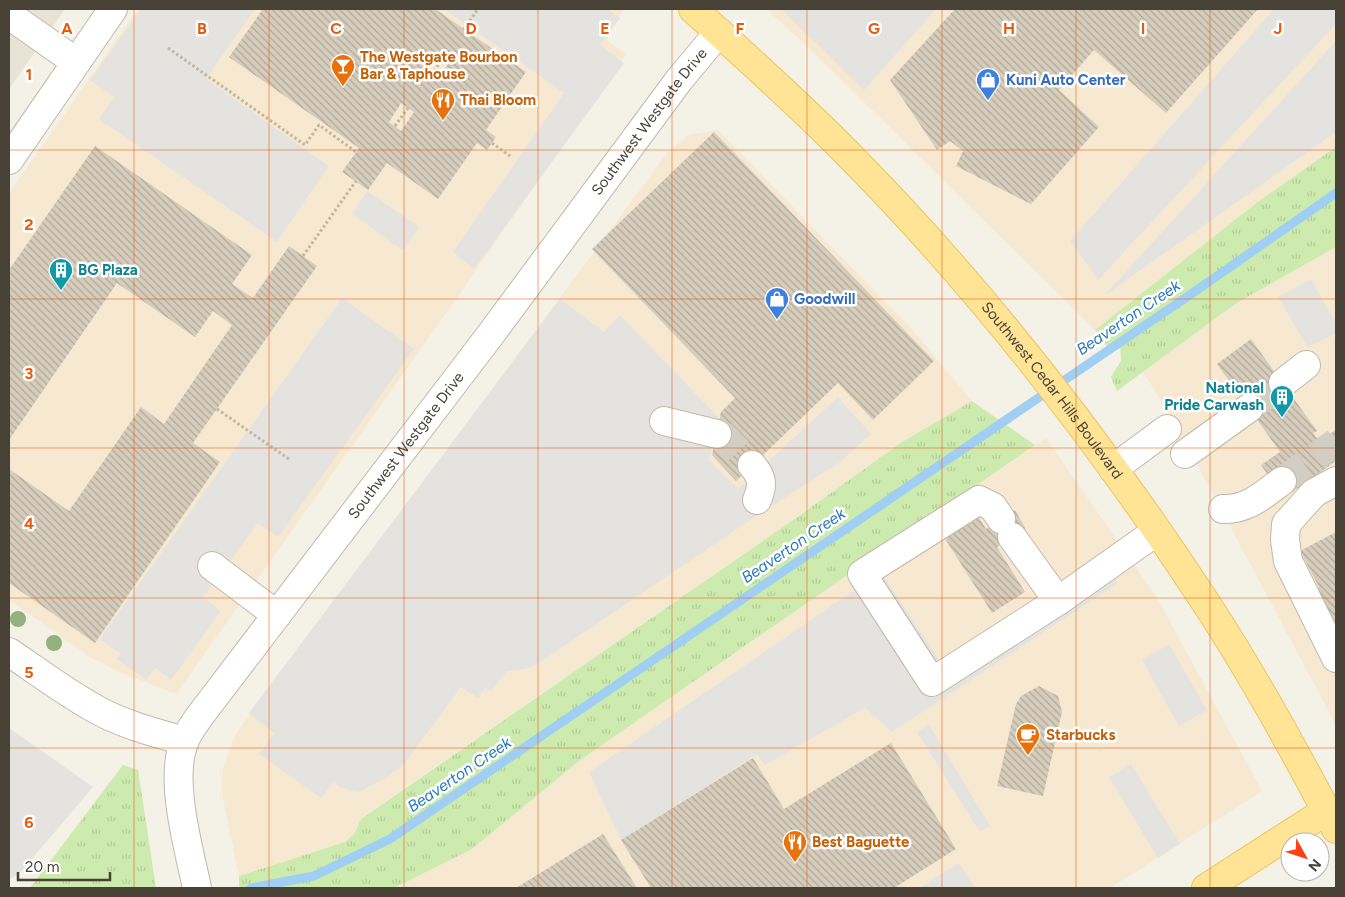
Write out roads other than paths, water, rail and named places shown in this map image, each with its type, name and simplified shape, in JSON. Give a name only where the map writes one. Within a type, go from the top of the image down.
[{"type":"main road","name":"Southwest Cedar Hills Boulevard","points":[[693,9],[847,152],[919,230],[1026,356],[1076,419],[1157,531],[1245,665],[1333,815]]},
{"type":"main road","points":[[1206,888],[1333,815]]},
{"type":"street","points":[[9,160],[113,9]]},
{"type":"street","points":[[9,15],[76,62]]},
{"type":"street","name":"Southwest Westgate Drive","points":[[195,877],[180,803],[178,777],[184,742],[199,717],[496,326],[679,80],[718,32]]},
{"type":"street","points":[[1283,383],[1306,365]]},
{"type":"street","points":[[1185,454],[1248,408]]},
{"type":"street","points":[[664,421],[717,434]]},
{"type":"street","points":[[1113,469],[1167,429]]},
{"type":"street","points":[[752,466],[761,477],[762,484],[757,500]]},
{"type":"street","points":[[1223,509],[1237,510],[1252,503],[1282,481]]},
{"type":"street","points":[[1336,481],[1314,494],[1286,524],[1285,540],[1288,561],[1336,658]]},
{"type":"street","points":[[1058,601],[993,507],[979,500],[862,574],[932,682],[1058,601],[1157,531]]},
{"type":"street","points":[[212,566],[277,615]]},
{"type":"street","points":[[9,652],[64,690],[104,714],[133,726],[184,742]]},
{"type":"waterway","name":"Beaverton Creek","points":[[251,888],[314,876],[390,839],[1197,290],[1336,193]]},
{"type":"tunnel","points":[[1249,408],[1283,383]]},
{"type":"tunnel","points":[[717,434],[724,436],[752,465]]},
{"type":"tunnel","points":[[1282,481],[1336,442]]},
{"type":"place","name":"The Westgate Bourbon Bar & Taphouse","points":[[343,87]]},
{"type":"place","name":"Kuni Auto Center","points":[[988,101]]},
{"type":"place","name":"Thai Bloom","points":[[443,121]]},
{"type":"place","name":"BG Plaza","points":[[61,291]]},
{"type":"place","name":"Goodwill","points":[[777,320]]},
{"type":"place","name":"National Pride Carwash","points":[[1282,418]]},
{"type":"place","name":"Starbucks","points":[[1028,756]]},
{"type":"place","name":"Best Baguette","points":[[795,863]]}]
